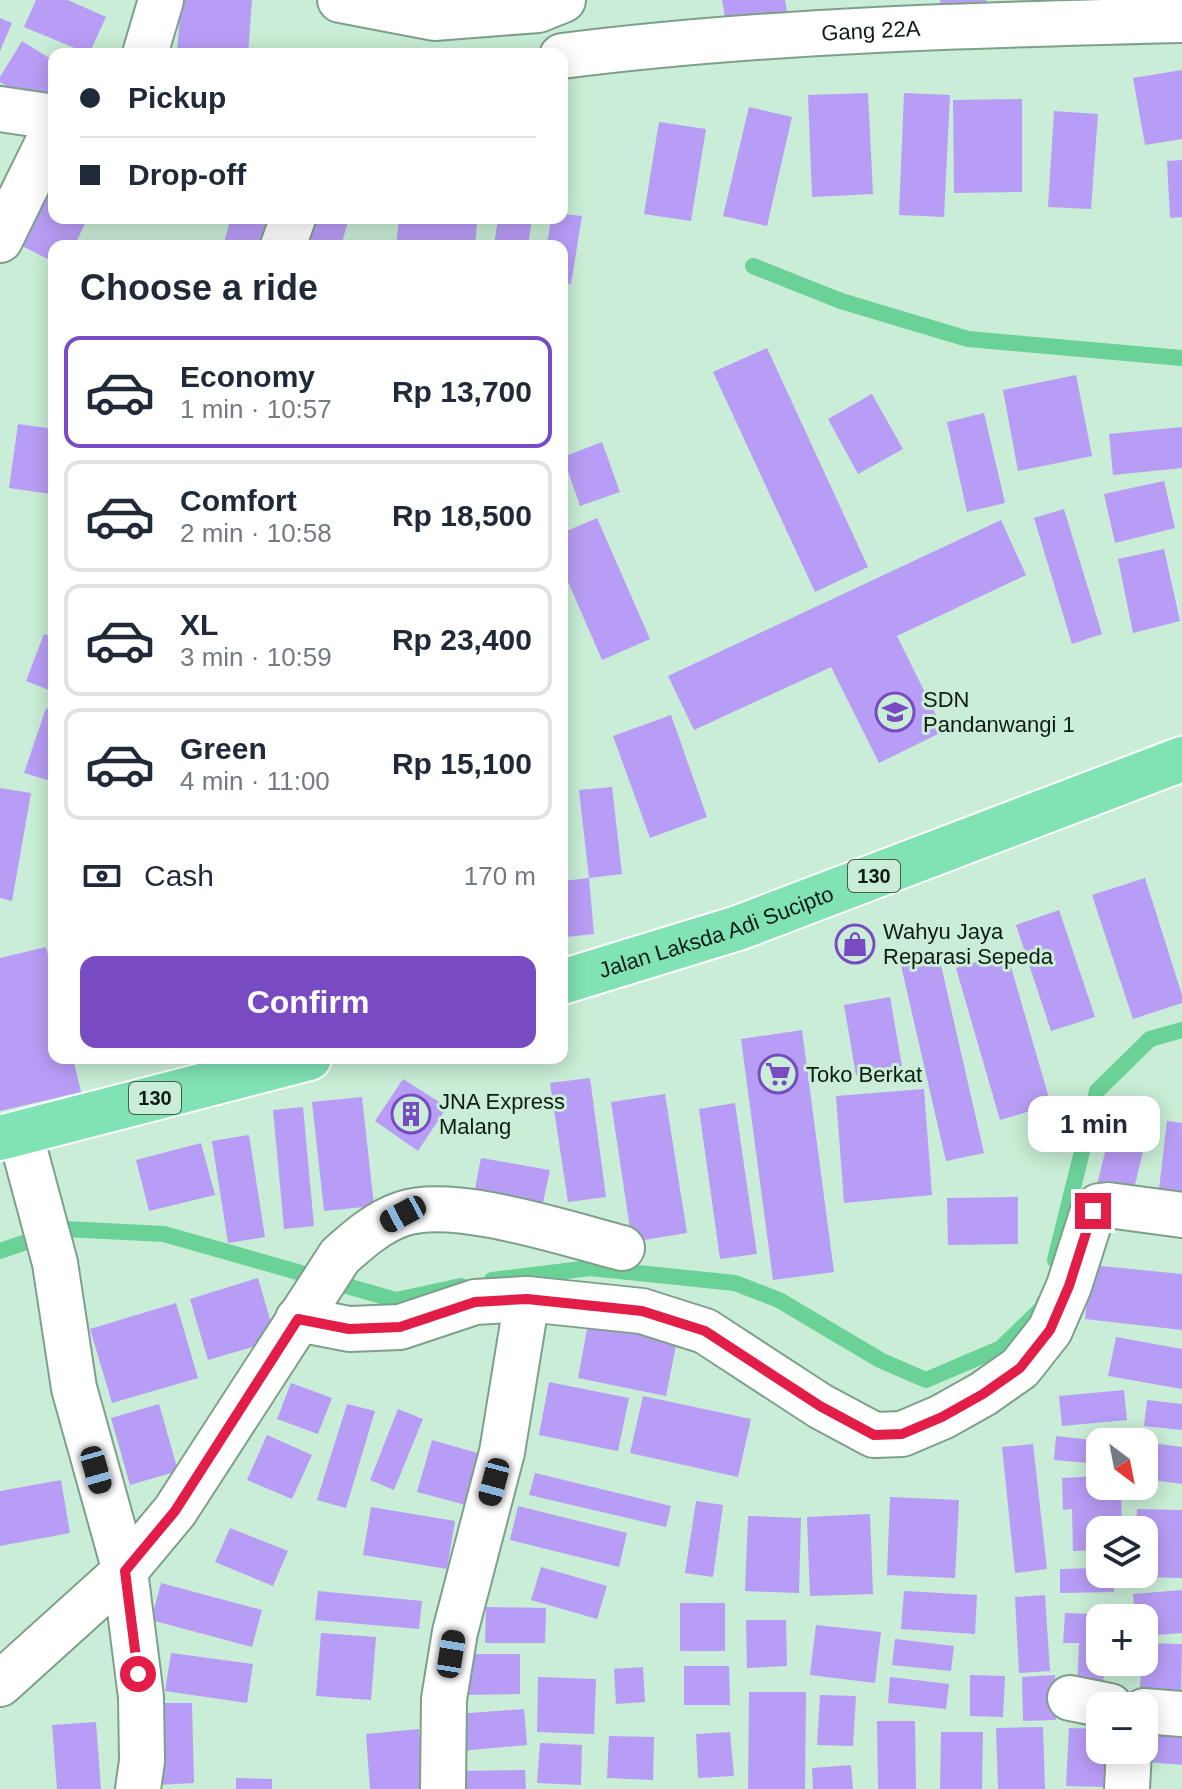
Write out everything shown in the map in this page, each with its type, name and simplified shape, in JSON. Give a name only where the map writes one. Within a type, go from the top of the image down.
[{"type":"main road","name":"Jalan Laksda Adi Sucipto","points":[[568,980],[738,928],[1182,759]]},
{"type":"main road","name":"130","points":[[10,1136],[258,1065]]},
{"type":"street","points":[[147,48],[161,0]]},
{"type":"street","points":[[340,0],[434,18],[538,10],[563,0]]},
{"type":"street","name":"Gang 22A","points":[[568,55],[905,15],[1123,11],[1182,20]]},
{"type":"street","points":[[0,109],[48,116]]},
{"type":"street","points":[[0,240],[48,142]]},
{"type":"street","points":[[10,1136],[37,1204],[55,1263],[74,1388],[125,1571],[141,1697],[142,1761],[138,1789]]},
{"type":"street","points":[[300,1316],[349,1329],[400,1327],[475,1302],[527,1299],[642,1311],[705,1331],[820,1406],[874,1435],[902,1434],[942,1417],[1020,1368],[1050,1330],[1069,1286],[1093,1211],[1099,1206],[1182,1215]]},
{"type":"street","points":[[0,1684],[125,1571],[175,1511],[340,1256],[364,1235],[403,1214],[441,1210],[477,1212],[622,1248]]},
{"type":"street","points":[[443,1789],[444,1699],[455,1632],[502,1452],[527,1299]]},
{"type":"street","points":[[1158,1712],[1182,1714]]},
{"type":"street","points":[[1127,1789],[1128,1764]]},
{"type":"building","points":[[36,0],[68,0],[106,17],[92,48],[75,48],[24,27]]},
{"type":"building","points":[[181,0],[252,0],[248,48],[177,48]]},
{"type":"building","points":[[722,0],[785,0],[788,17],[727,29]]},
{"type":"building","points":[[940,0],[986,0],[987,10],[942,15]]},
{"type":"building","points":[[0,18],[12,23],[0,51]]},
{"type":"building","points":[[22,41],[48,57],[48,100],[43,109],[0,82]]},
{"type":"building","points":[[1182,70],[1182,139],[1145,145],[1133,78]]},
{"type":"building","points":[[868,93],[873,194],[812,197],[808,95]]},
{"type":"building","points":[[904,93],[950,95],[944,217],[899,215]]},
{"type":"building","points":[[1022,99],[1022,192],[954,193],[953,100]]},
{"type":"building","points":[[749,107],[792,117],[767,226],[723,216]]},
{"type":"building","points":[[1054,111],[1098,114],[1091,209],[1048,207]]},
{"type":"building","points":[[659,122],[706,129],[691,221],[644,214]]},
{"type":"building","points":[[1182,160],[1182,217],[1170,218],[1167,161]]},
{"type":"building","points":[[48,183],[48,224],[85,224],[77,240],[48,240],[48,259],[12,241]]},
{"type":"building","points":[[568,215],[582,216],[571,284],[568,284],[568,240],[548,240],[550,224],[568,224]]},
{"type":"building","points":[[229,224],[275,224],[271,240],[225,240]]},
{"type":"building","points":[[300,224],[347,224],[343,240],[296,240]]},
{"type":"building","points":[[398,224],[477,224],[476,240],[397,240]]},
{"type":"building","points":[[497,224],[531,224],[529,240],[495,240]]},
{"type":"building","points":[[767,348],[868,567],[815,592],[713,372]]},
{"type":"building","points":[[1076,375],[1092,456],[1018,471],[1003,390]]},
{"type":"building","points":[[872,394],[903,449],[858,474],[828,419]]},
{"type":"building","points":[[984,413],[1005,503],[967,512],[947,422]]},
{"type":"building","points":[[18,424],[48,428],[48,494],[9,488]]},
{"type":"building","points":[[1182,427],[1182,468],[1113,475],[1109,434]]},
{"type":"building","points":[[602,442],[620,492],[580,506],[568,471],[568,455]]},
{"type":"building","points":[[1164,481],[1175,528],[1115,543],[1104,494]]},
{"type":"building","points":[[1064,509],[1102,634],[1072,644],[1034,518]]},
{"type":"building","points":[[597,518],[650,639],[602,660],[568,582],[568,530]]},
{"type":"building","points":[[1001,520],[1026,575],[897,636],[944,731],[879,763],[831,667],[694,730],[668,676]]},
{"type":"building","points":[[1164,549],[1180,621],[1133,633],[1118,559]]},
{"type":"building","points":[[44,634],[48,636],[48,690],[26,681]]},
{"type":"building","points":[[46,708],[48,780],[24,773]]},
{"type":"building","points":[[671,715],[707,817],[650,838],[613,736]]},
{"type":"building","points":[[612,787],[622,874],[589,878],[579,790]]},
{"type":"building","points":[[0,788],[31,793],[12,901],[0,898]]},
{"type":"building","points":[[589,878],[594,934],[568,937],[568,880]]},
{"type":"building","points":[[1145,878],[1182,1003],[1133,1019],[1092,895]]},
{"type":"building","points":[[1059,910],[1095,1017],[1051,1031],[1016,925]]},
{"type":"building","points":[[46,947],[48,1064],[74,1064],[81,1092],[0,1111],[0,958]]},
{"type":"building","points":[[938,952],[984,1153],[946,1161],[900,961]]},
{"type":"building","points":[[1007,953],[1051,1105],[1000,1120],[956,968]]},
{"type":"building","points":[[890,997],[902,1066],[856,1075],[844,1005]]},
{"type":"building","points":[[802,1030],[834,1272],[773,1280],[741,1039]]},
{"type":"building","points":[[590,1078],[606,1197],[568,1202],[550,1083]]},
{"type":"building","name":"JNA Express Malang","points":[[403,1079],[447,1107],[418,1151],[375,1121]]},
{"type":"building","points":[[924,1089],[932,1195],[844,1203],[836,1096]]},
{"type":"building","points":[[665,1094],[687,1233],[632,1242],[611,1102]]},
{"type":"building","points":[[362,1097],[374,1206],[324,1211],[312,1102]]},
{"type":"building","points":[[1118,1099],[1154,1106],[1131,1201],[1095,1193]]},
{"type":"building","points":[[735,1103],[757,1254],[720,1259],[699,1109]]},
{"type":"building","points":[[303,1107],[314,1226],[284,1229],[273,1110]]},
{"type":"building","points":[[1167,1121],[1182,1123],[1182,1209],[1157,1206]]},
{"type":"building","points":[[249,1135],[265,1237],[228,1243],[212,1141]]},
{"type":"building","points":[[201,1143],[215,1195],[149,1211],[136,1160]]},
{"type":"building","points":[[481,1158],[550,1170],[541,1212],[473,1199]]},
{"type":"building","points":[[1018,1197],[1018,1244],[948,1245],[947,1198]]},
{"type":"building","points":[[1091,1265],[1182,1274],[1182,1330],[1085,1319]]},
{"type":"building","points":[[258,1278],[276,1340],[208,1360],[190,1299]]},
{"type":"building","points":[[176,1303],[198,1378],[112,1403],[90,1329]]},
{"type":"building","points":[[590,1313],[679,1330],[666,1396],[578,1378]]},
{"type":"building","points":[[1116,1337],[1182,1349],[1182,1389],[1108,1376]]},
{"type":"building","points":[[549,1382],[629,1398],[618,1451],[539,1435]]},
{"type":"building","points":[[291,1383],[332,1398],[318,1434],[277,1419]]},
{"type":"building","points":[[1124,1390],[1127,1420],[1062,1426],[1059,1396]]},
{"type":"building","points":[[643,1396],[751,1419],[738,1477],[630,1453]]},
{"type":"building","points":[[1147,1400],[1182,1404],[1182,1430],[1144,1426]]},
{"type":"building","points":[[159,1404],[178,1471],[130,1485],[111,1418]]},
{"type":"building","points":[[347,1404],[375,1411],[346,1508],[317,1500]]},
{"type":"building","points":[[398,1409],[423,1419],[394,1490],[370,1480]]},
{"type":"building","points":[[267,1435],[312,1455],[292,1499],[247,1480]]},
{"type":"building","points":[[1056,1436],[1086,1439],[1086,1463],[1054,1460]]},
{"type":"building","points":[[432,1440],[481,1454],[466,1505],[417,1492]]},
{"type":"building","points":[[1033,1444],[1047,1569],[1015,1573],[1002,1447]]},
{"type":"building","points":[[1158,1444],[1182,1447],[1182,1484],[1158,1481]]},
{"type":"building","points":[[535,1473],[671,1506],[666,1527],[529,1495]]},
{"type":"building","points":[[1086,1477],[1086,1500],[1121,1500],[1122,1516],[1086,1516],[1086,1551],[1073,1551],[1072,1509],[1063,1510],[1062,1478]]},
{"type":"building","points":[[61,1480],[70,1533],[0,1546],[0,1491]]},
{"type":"building","points":[[890,1497],[959,1500],[955,1578],[887,1575]]},
{"type":"building","points":[[696,1501],[723,1505],[713,1577],[685,1573]]},
{"type":"building","points":[[518,1506],[627,1533],[619,1567],[510,1540]]},
{"type":"building","points":[[371,1507],[455,1521],[447,1569],[363,1555]]},
{"type":"building","points":[[1137,1509],[1182,1510],[1182,1578],[1158,1577],[1158,1516],[1137,1516]]},
{"type":"building","points":[[870,1514],[873,1594],[810,1596],[807,1517]]},
{"type":"building","points":[[748,1516],[801,1518],[799,1593],[745,1591]]},
{"type":"building","points":[[230,1528],[288,1551],[273,1586],[215,1562]]},
{"type":"building","points":[[541,1567],[607,1586],[597,1619],[531,1600]]},
{"type":"building","points":[[1086,1568],[1086,1588],[1114,1588],[1114,1592],[1060,1593],[1060,1569]]},
{"type":"building","points":[[161,1583],[262,1610],[252,1647],[151,1620]]},
{"type":"building","points":[[1182,1590],[1182,1633],[1158,1635],[1158,1604],[1134,1604],[1133,1594]]},
{"type":"building","points":[[318,1591],[422,1601],[419,1629],[315,1620]]},
{"type":"building","points":[[904,1591],[977,1595],[975,1634],[901,1629]]},
{"type":"building","points":[[1045,1595],[1050,1671],[1019,1673],[1015,1597]]},
{"type":"building","points":[[680,1603],[725,1603],[725,1651],[680,1651]]},
{"type":"building","points":[[486,1607],[546,1608],[545,1643],[485,1643]]},
{"type":"building","points":[[1065,1613],[1086,1614],[1086,1676],[1104,1676],[1103,1692],[1077,1694],[1079,1643],[1063,1643]]},
{"type":"building","points":[[746,1620],[786,1620],[787,1666],[747,1668]]},
{"type":"building","points":[[816,1625],[881,1632],[875,1683],[810,1675]]},
{"type":"building","points":[[321,1633],[376,1637],[371,1700],[316,1696]]},
{"type":"building","points":[[895,1639],[954,1646],[951,1671],[892,1665]]},
{"type":"building","points":[[1158,1643],[1182,1644],[1181,1698],[1158,1697],[1158,1692],[1139,1692],[1141,1676],[1158,1676]]},
{"type":"building","points":[[171,1653],[253,1664],[247,1703],[165,1691]]},
{"type":"building","points":[[465,1654],[520,1654],[520,1694],[465,1695]]},
{"type":"building","points":[[684,1666],[729,1666],[730,1705],[684,1705]]},
{"type":"building","points":[[643,1667],[645,1702],[616,1704],[614,1669]]},
{"type":"building","points":[[970,1675],[1005,1676],[1003,1717],[970,1716]]},
{"type":"building","points":[[1055,1675],[1056,1720],[1023,1721],[1022,1677]]},
{"type":"building","points":[[538,1677],[596,1679],[594,1734],[537,1732]]},
{"type":"building","points":[[890,1677],[949,1684],[946,1709],[888,1703]]},
{"type":"building","points":[[749,1692],[806,1692],[805,1789],[748,1789]]},
{"type":"building","points":[[820,1695],[856,1696],[853,1746],[817,1745]]},
{"type":"building","points":[[157,1703],[192,1703],[194,1783],[159,1785]]},
{"type":"building","points":[[524,1709],[527,1745],[459,1751],[456,1714]]},
{"type":"building","points":[[877,1721],[915,1721],[916,1789],[878,1789]]},
{"type":"building","points":[[96,1722],[101,1789],[57,1789],[52,1725]]},
{"type":"building","points":[[1158,1724],[1182,1726],[1182,1765],[1158,1763]]},
{"type":"building","points":[[1043,1727],[1045,1789],[998,1789],[996,1728]]},
{"type":"building","points":[[1069,1728],[1086,1729],[1086,1764],[1107,1764],[1106,1787],[1066,1786]]},
{"type":"building","points":[[419,1729],[424,1789],[370,1789],[366,1734]]},
{"type":"building","points":[[730,1732],[734,1776],[698,1778],[696,1734]]},
{"type":"building","points":[[941,1732],[983,1732],[982,1789],[940,1789]]},
{"type":"building","points":[[609,1736],[654,1737],[653,1780],[607,1778]]},
{"type":"building","points":[[540,1743],[582,1745],[581,1785],[537,1783]]},
{"type":"building","points":[[851,1765],[853,1789],[813,1789],[812,1768]]},
{"type":"building","points":[[525,1770],[526,1789],[456,1789],[456,1771]]},
{"type":"building","points":[[236,1778],[272,1779],[272,1789],[236,1789]]},
{"type":"waterway","points":[[753,266],[841,301],[968,339],[1182,358]]},
{"type":"waterway","points":[[1055,1260],[1097,1091],[1150,1039],[1182,1030]]},
{"type":"waterway","points":[[0,1251],[65,1229],[164,1234],[396,1300],[461,1286]]},
{"type":"waterway","points":[[492,1280],[590,1268],[735,1283],[779,1300],[880,1360],[926,1380],[1001,1348],[1042,1308],[1044,1302]]},
{"type":"place","name":"SDN Pandanwangi 1","points":[[895,712]]},
{"type":"place","name":"Wahyu Jaya Reparasi Sepeda","points":[[855,944]]},
{"type":"place","name":"Toko Berkat","points":[[778,1074]]},
{"type":"place","name":"JNA Express Malang","points":[[411,1114]]},
{"type":"route","points":[[138,1674],[125,1571],[175,1511],[298,1319],[349,1329],[400,1327],[475,1302],[527,1299],[642,1311],[705,1331],[820,1406],[874,1435],[902,1434],[942,1417],[1020,1368],[1050,1330],[1069,1286],[1093,1211]]}]
